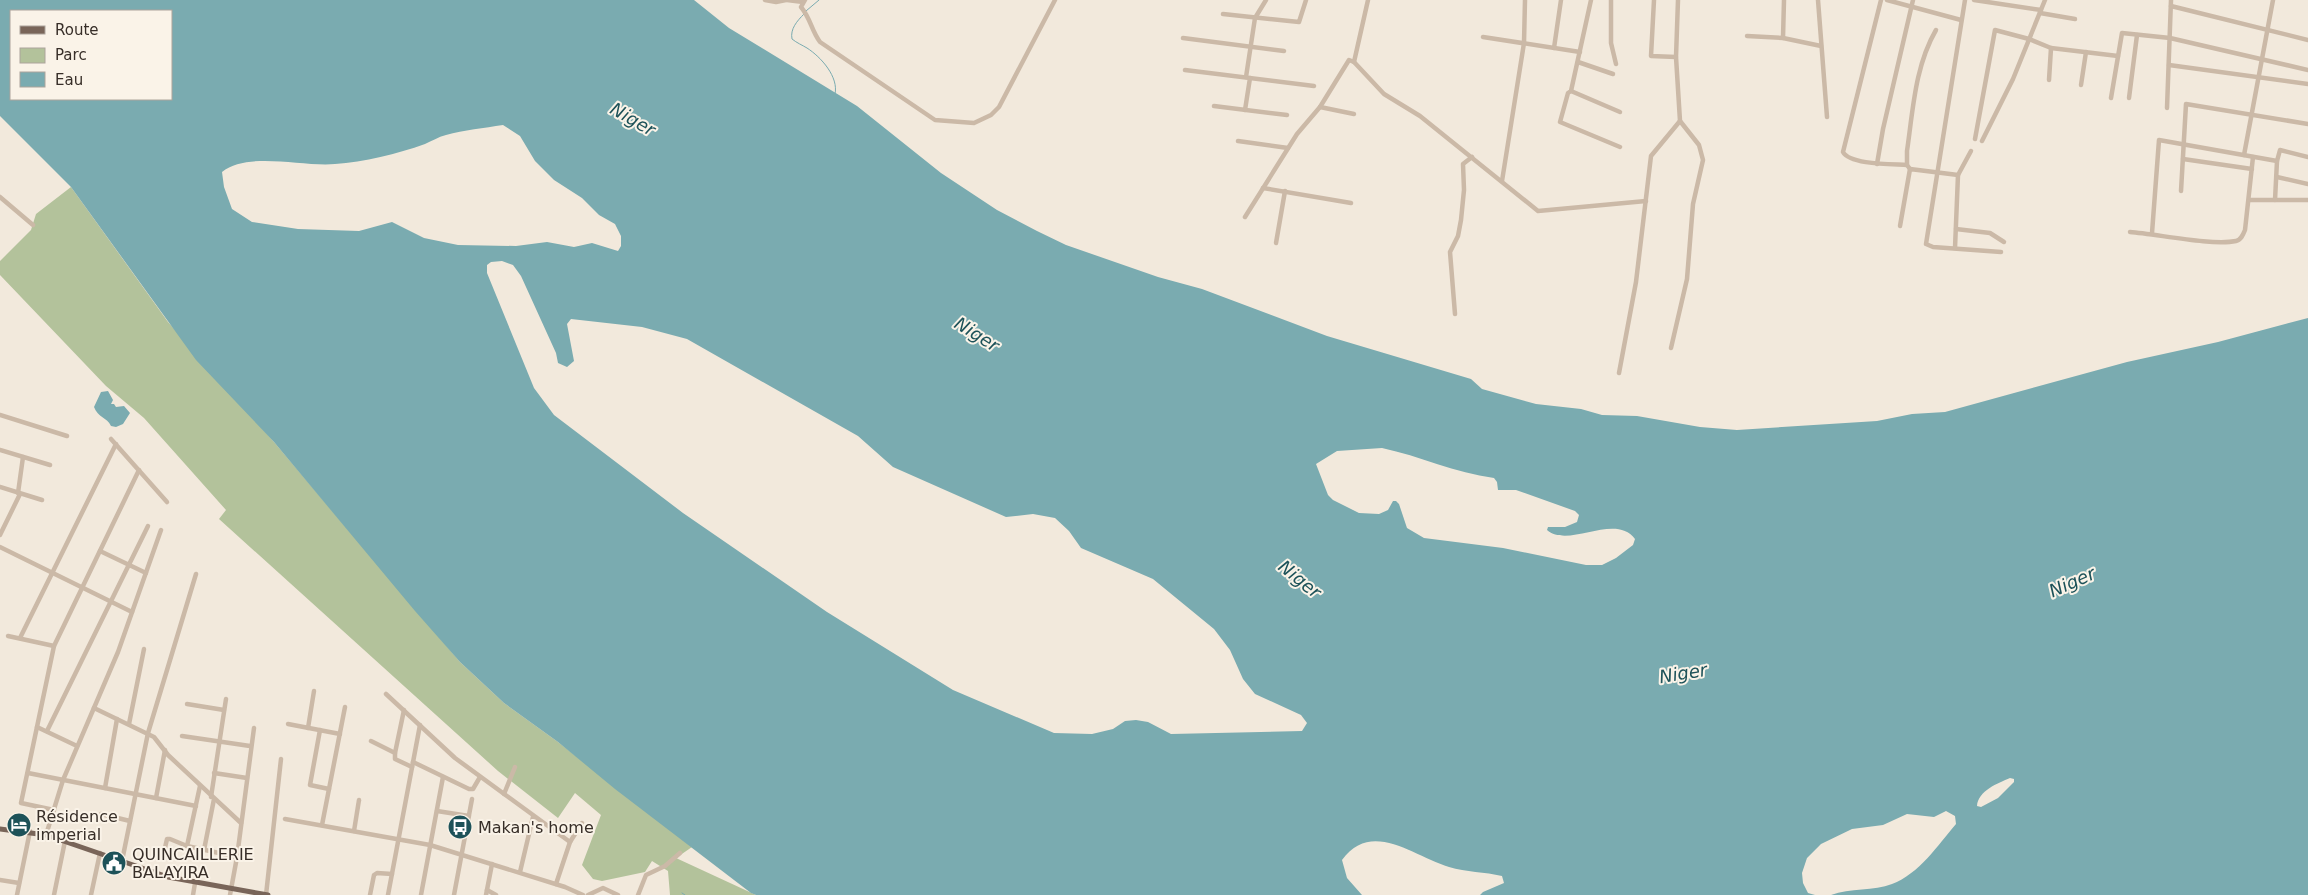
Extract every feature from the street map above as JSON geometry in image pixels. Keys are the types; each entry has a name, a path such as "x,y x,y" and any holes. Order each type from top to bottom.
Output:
{"main road":[{"path":"0,829 46,835 168,878 230,892 267,895"}],"street":[{"path":"765,0 781,2 787,0 804,1 801,7 806,12 820,42 935,120 974,122 991,115 999,107 1055,0"},
{"path":"1245,110 1254,18 1266,0"},
{"path":"1223,14 1299,22 1306,0"},
{"path":"1354,62 1368,0"},
{"path":"1502,181 1524,43 1525,0"},
{"path":"1554,48 1560,0"},
{"path":"1591,0 1571,91 1568,93 1560,122 1620,147"},
{"path":"1612,0 1611,43 1616,64"},
{"path":"1654,0 1652,56 1676,57"},
{"path":"1671,348 1688,279 1693,204 1703,160 1699,145 1680,121 1676,57 1678,0"},
{"path":"1783,38 1784,0"},
{"path":"1818,0 1827,116"},
{"path":"1881,0 1843,152 1846,156 1877,164 1958,175"},
{"path":"1887,0 1961,20"},
{"path":"1877,164 1883,128 1913,0"},
{"path":"1965,0 1926,244 1933,247 2000,252"},
{"path":"1974,0 2075,19"},
{"path":"1982,141 2013,79 2045,0"},
{"path":"2167,108 2171,0"},
{"path":"2244,156 2273,0"},
{"path":"2171,6 2308,40"},
{"path":"1900,226 1909,167 1906,152 1920,68 1936,30"},
{"path":"1975,139 1994,30 2029,39 2051,48 2118,56"},
{"path":"2111,98 2122,33 2170,38 2308,70"},
{"path":"2129,98 2137,35"},
{"path":"1747,36 1783,38 1821,46"},
{"path":"1483,37 1580,52"},
{"path":"1183,38 1284,50"},
{"path":"2049,80 2051,48"},
{"path":"2081,85 2086,52"},
{"path":"1245,217 1297,134 1320,107 1349,60 1354,62 1384,94 1420,116 1538,211 1646,201"},
{"path":"1578,62 1613,74"},
{"path":"2169,65 2308,84"},
{"path":"1185,70 1314,86"},
{"path":"1571,91 1620,112"},
{"path":"2180,191 2186,104 2308,124"},
{"path":"1214,106 1287,115"},
{"path":"1320,107 1354,114"},
{"path":"1619,373 1636,282 1651,156 1680,121"},
{"path":"2152,233 2159,140 2277,161"},
{"path":"1238,142 1288,148"},
{"path":"2275,200 2277,161 2280,150 2308,157"},
{"path":"1955,248 1958,175 1971,151"},
{"path":"1455,314 1450,252 1458,236 1461,220 1464,164 1472,157"},
{"path":"2130,232 2152,233 2208,241 2236,242 2240,240 2245,230 2250,200 2253,157"},
{"path":"2183,159 2252,169"},
{"path":"2277,177 2308,184"},
{"path":"1263,188 1352,203"},
{"path":"1276,243 1285,191"},
{"path":"0,197 32,225"},
{"path":"2250,200 2308,200"},
{"path":"1956,229 1990,233 2004,242"},
{"path":"0,414 67,436"},
{"path":"111,439 167,502"},
{"path":"20,638 116,444"},
{"path":"0,450 50,465"},
{"path":"0,535 19,493 23,457"},
{"path":"54,810 21,803 54,646 139,470"},
{"path":"0,487 42,500"},
{"path":"47,732 148,526"},
{"path":"46,835 62,780 118,652 161,530"},
{"path":"0,547 132,612"},
{"path":"100,550 146,573"},
{"path":"122,861 148,733 196,574"},
{"path":"8,636 54,646"},
{"path":"129,724 144,650"},
{"path":"308,728 314,691"},
{"path":"386,694 454,758 570,842"},
{"path":"204,850 226,699"},
{"path":"188,704 224,710"},
{"path":"322,825 345,707"},
{"path":"94,708 154,737 164,750 212,798 241,823"},
{"path":"404,710 395,759 413,764 473,789 480,777"},
{"path":"105,788 117,719"},
{"path":"288,724 340,734"},
{"path":"388,895 420,725"},
{"path":"38,727 77,746"},
{"path":"230,892 237,857 250,746 254,728"},
{"path":"320,730 310,785 329,789"},
{"path":"182,736 250,746"},
{"path":"371,741 395,753"},
{"path":"156,798 164,750"},
{"path":"267,895 281,759"},
{"path":"504,794 515,767"},
{"path":"28,773 196,806"},
{"path":"214,773 247,778"},
{"path":"420,895 443,777"},
{"path":"187,846 200,786"},
{"path":"454,895 472,799"},
{"path":"354,831 359,800"},
{"path":"437,810 469,816"},
{"path":"101,814 130,821"},
{"path":"520,872 533,817"},
{"path":"285,819 430,845 520,872 583,895"},
{"path":"556,884 570,842 582,823"},
{"path":"17,895 30,832"},
{"path":"164,852 167,839 175,840 187,846 237,857"},
{"path":"54,895 65,842"},
{"path":"91,895 100,853"},
{"path":"638,895 646,875 665,866 680,853"},
{"path":"492,864 486,893 496,895"},
{"path":"370,895 374,875 377,873 392,874"},
{"path":"0,880 19,883"},
{"path":"193,895 195,883"},
{"path":"588,895 603,888 618,895"}],"green space":[{"path":"71,187 168,322 274,442 460,662 504,703 558,742 692,847 676,858 756,895 670,895 668,871 652,861 645,872 602,881 593,879 582,865 601,815 575,793 558,818 498,771 219,519 226,510 144,418 106,386 0,275 0,261 31,230 36,214"}],"water":[{"name":"Niger","path":"0,0 694,0 729,28 857,106 941,173 997,210 1066,245 1158,277 1202,289 1327,336 1471,379 1482,389 1536,404 1581,409 1602,415 1637,416 1700,427 1737,430 1877,421 1912,414 1945,412 2127,362 2218,342 2308,318 2308,895 1831,895 1885,886 1911,873 1927,858 1956,824 1955,816 1946,811 1934,817 1907,814 1883,825 1852,829 1821,844 1807,858 1802,873 1803,883 1808,893 1815,895 1480,895 1504,883 1502,876 1449,867 1394,844 1366,842 1354,848 1342,860 1347,878 1362,895 756,895 615,789 558,742 504,703 460,662 274,442 196,360 71,187 0,116","holes":["503,125 520,136 535,161 554,180 582,198 599,215 615,224 621,236 621,246 618,251 592,243 574,247 547,242 516,246 458,245 424,238 392,222 359,231 298,229 252,222 232,209 224,187 222,172 246,162 276,161 335,164 357,161 403,151 446,135","502,261 513,265 521,276 556,353 558,363 567,367 574,361 567,324 571,319 642,327 687,339 858,436 893,467 1006,517 1033,514 1055,518 1069,531 1081,548 1153,579 1214,629 1230,650 1243,679 1255,694 1301,715 1307,723 1302,731 1171,734 1148,722 1136,720 1125,721 1113,729 1092,734 1054,733 953,690 827,612 683,513 554,415 534,388 487,273 487,265 491,262","1382,448 1465,472 1494,478 1497,482 1498,490 1516,490 1575,511 1579,515 1577,522 1565,527 1548,527 1547,530 1556,535 1567,536 1604,529 1616,529 1626,532 1635,539 1633,545 1616,558 1602,565 1586,565 1503,548 1424,538 1407,528 1399,504 1396,501 1393,501 1388,510 1379,514 1359,513 1333,500 1328,495 1316,464 1337,451","2010,778 2014,779 2014,782 1998,798 1981,807 1977,806 1981,796 1989,788"]},
{"path":"108,391 113,400 111,404 114,404 116,407 124,406 130,413 123,424 116,427 111,426 94,407 101,392"}],"waterway":[{"path":"806,11 819,0"},
{"path":"804,14 793,29 792,39 812,52 828,68 836,88 835,94"}],"place":[{"name":"Résidence imperial","path":"19,825"},
{"name":"Makan's home","path":"460,827"},
{"name":"QUINCAILLERIE BALAYIRA","path":"114,863"}]}
